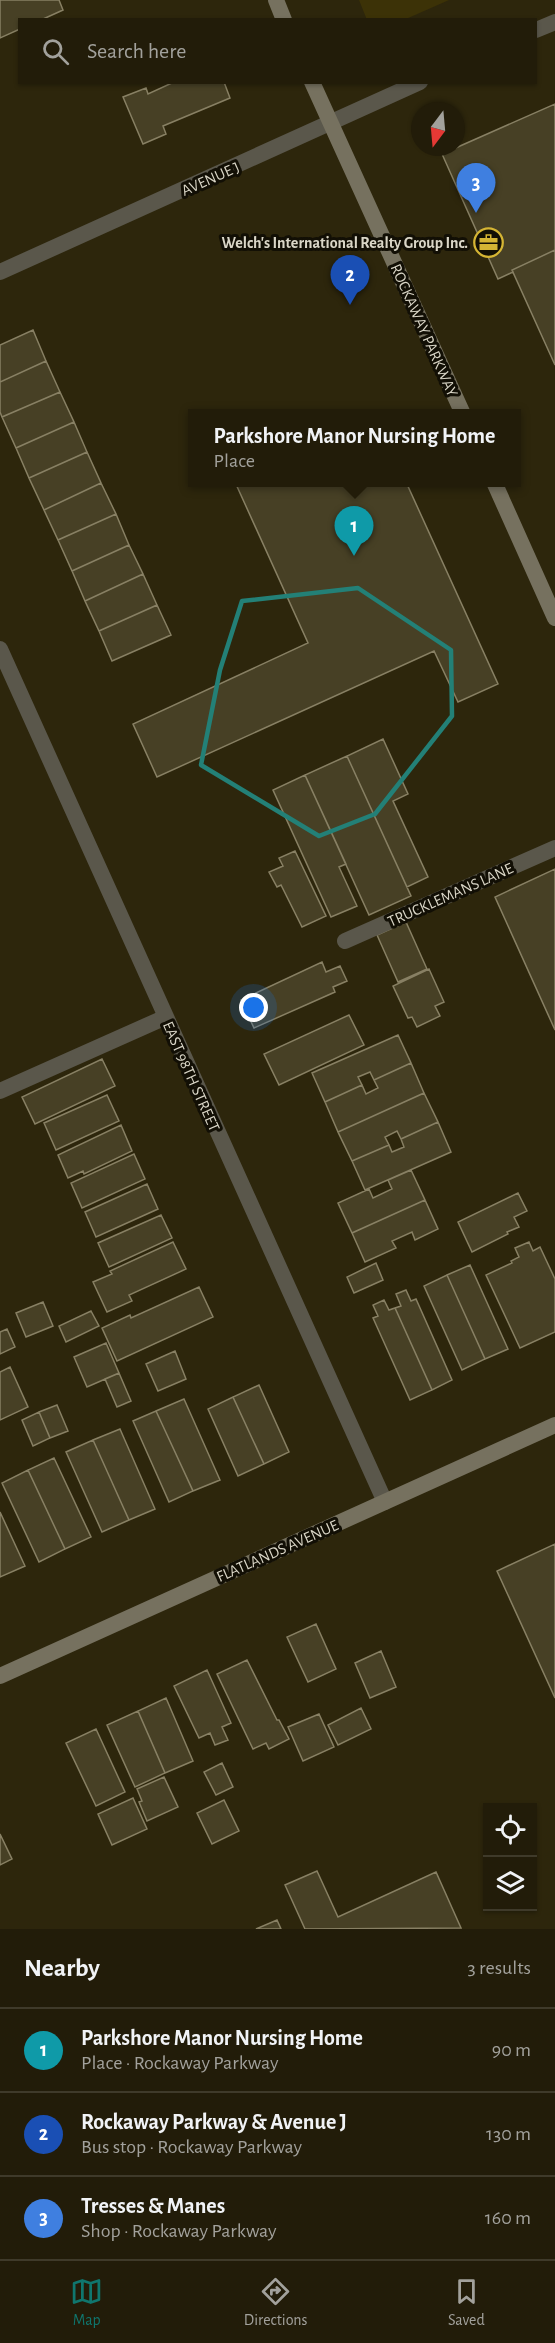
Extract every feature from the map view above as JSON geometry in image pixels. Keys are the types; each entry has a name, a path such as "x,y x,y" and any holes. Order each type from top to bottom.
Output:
{"main road":[{"path":"276,0 283,18"},
{"name":"ROCKAWAY PARKWAY","path":"313,84 460,409"},
{"path":"496,487 555,618"},
{"name":"FLATLANDS AVENUE","path":"0,1676 555,1425"}],"street":[{"path":"537,30 555,22"},
{"name":"AVENUE J","path":"0,272 416,84"},
{"name":"EAST 98TH STREET","path":"0,649 385,1502"},
{"name":"TRUCKLEMANS LANE","path":"345,941 555,848"},
{"path":"0,1091 166,1017"}],"highlighted area":[{"path":"358,588 451,650 452,716 375,814 319,836 201,765 220,670 242,601"}],"shaded area":[{"path":"359,0 449,0 408,18 366,18"}],"building":[{"path":"0,0 59,0 63,10 45,18 18,18 18,30 0,38"},
{"path":"170,84 225,84 230,98 163,126 166,134 143,144 123,97 146,88 148,94"},
{"path":"555,104 555,250 498,279 443,156 465,156 465,144"},
{"path":"555,250 555,365 512,270"},
{"path":"33,330 46,361 0,382 0,345"},
{"path":"46,361 60,392 2,417 0,382"},
{"path":"60,392 74,422 16,448 2,417"},
{"path":"74,422 87,452 29,478 16,448"},
{"path":"87,452 101,483 44,510 29,478"},
{"path":"101,483 116,514 58,540 44,510"},
{"path":"237,487 408,487 498,684 458,702 434,651 157,777 133,724 308,643"},
{"path":"116,514 129,545 72,571 58,540"},
{"path":"129,545 143,574 85,601 72,571"},
{"path":"143,574 157,605 99,631 85,601"},
{"path":"157,605 171,635 112,661 99,631"},
{"path":"383,739 408,794 393,801 428,877 407,887 347,756"},
{"path":"347,756 411,896 369,915 305,775"},
{"path":"305,775 346,864 339,867 357,906 331,917 273,790"},
{"path":"295,851 326,916 302,927 281,885 277,887 269,872 283,866 279,858"},
{"path":"555,869 555,1030 495,897"},
{"path":"406,922 427,969 398,982 377,935"},
{"path":"322,962 326,972 340,966 347,981 333,987 335,992 254,1028 241,1000"},
{"path":"429,969 444,1002 435,1006 440,1016 417,1027 412,1017 408,1018 393,986"},
{"path":"349,1015 364,1045 279,1085 264,1054"},
{"path":"398,1035 411,1063 374,1080 370,1072 358,1077 362,1085 325,1102 312,1073"},
{"path":"102,1059 115,1086 35,1124 22,1097"},
{"path":"411,1063 424,1093 338,1132 325,1102 362,1085 366,1094 378,1088 374,1080"},
{"path":"424,1093 438,1122 401,1139 397,1131 385,1137 389,1145 352,1161 338,1132"},
{"path":"107,1095 119,1121 56,1150 44,1123"},
{"path":"438,1122 451,1152 365,1190 352,1161 389,1145 392,1152 404,1147 401,1139"},
{"path":"121,1125 132,1151 84,1174 83,1171 68,1178 58,1155"},
{"path":"134,1154 145,1179 82,1208 71,1183"},
{"path":"411,1170 425,1200 352,1233 338,1203 369,1189 373,1198 392,1189 388,1180"},
{"path":"147,1184 158,1209 96,1237 85,1212"},
{"path":"518,1193 527,1211 514,1217 519,1227 472,1252 458,1222"},
{"path":"425,1200 438,1229 415,1240 412,1232 392,1241 396,1248 365,1262 352,1233"},
{"path":"161,1215 172,1238 109,1267 98,1243"},
{"path":"173,1242 186,1269 129,1295 132,1301 107,1312 93,1282 112,1274 110,1271"},
{"path":"529,1242 533,1251 540,1247 555,1279 555,1332 520,1348 486,1275 512,1263 511,1261 519,1257 515,1248"},
{"path":"376,1263 383,1280 354,1293 347,1277"},
{"path":"470,1265 508,1349 485,1359 447,1275"},
{"path":"447,1275 485,1359 462,1370 424,1286"},
{"path":"199,1287 213,1317 117,1361 102,1328 130,1315 131,1318"},
{"path":"406,1290 411,1301 416,1299 452,1380 432,1390 395,1308 401,1306 396,1294"},
{"path":"384,1300 389,1310 395,1308 432,1390 410,1400 373,1318 378,1316 373,1305"},
{"path":"43,1302 53,1326 26,1337 16,1313"},
{"path":"91,1311 99,1326 66,1342 59,1326"},
{"path":"7,1329 15,1347 0,1354 0,1332"},
{"path":"106,1343 119,1373 87,1387 74,1357"},
{"path":"175,1351 186,1379 158,1391 146,1364"},
{"path":"10,1367 28,1407 0,1420 0,1372"},
{"path":"119,1373 131,1401 117,1407 105,1379"},
{"path":"259,1385 289,1452 264,1464 233,1397"},
{"path":"233,1397 264,1464 238,1476 208,1409"},
{"path":"184,1399 220,1480 193,1491 156,1411"},
{"path":"57,1405 68,1431 50,1438 39,1412"},
{"path":"156,1411 193,1491 169,1502 133,1421"},
{"path":"39,1412 50,1438 33,1446 22,1420"},
{"path":"120,1429 155,1509 129,1520 93,1440"},
{"path":"93,1440 129,1520 102,1532 66,1452"},
{"path":"54,1458 91,1537 65,1549 28,1470"},
{"path":"28,1470 65,1549 39,1562 2,1483"},
{"path":"0,1512 25,1566 0,1577"},
{"path":"555,1544 555,1698 497,1571"},
{"path":"316,1624 336,1669 308,1682 287,1637"},
{"path":"381,1651 396,1687 370,1698 355,1663"},
{"path":"247,1660 289,1739 269,1749 266,1743 253,1749 217,1674"},
{"path":"207,1670 231,1723 222,1727 228,1740 215,1745 210,1733 199,1738 174,1686"},
{"path":"166,1698 193,1761 165,1773 138,1711"},
{"path":"361,1708 371,1729 338,1745 328,1725"},
{"path":"138,1711 165,1773 135,1787 107,1725"},
{"path":"319,1714 334,1747 303,1761 288,1727"},
{"path":"96,1729 125,1792 96,1806 66,1743"},
{"path":"222,1763 233,1787 216,1795 204,1772"},
{"path":"164,1777 178,1807 147,1821 139,1802 142,1801 137,1789"},
{"path":"133,1798 147,1829 112,1845 98,1814"},
{"path":"224,1800 239,1831 212,1844 197,1813"},
{"path":"0,1834 12,1859 0,1865"},
{"path":"317,1871 338,1917 436,1872 461,1928 305,1929 285,1885"},
{"path":"277,1920 281,1929 256,1929"}],"place":[{"name":"Tresses & Manes","path":"476,213"},
{"name":"Welch's International Realty Group Inc.","path":"489,242"},
{"name":"Rockaway Parkway & Avenue J","path":"350,305"},
{"name":"Parkshore Manor Nursing Home","path":"354,556"}]}
